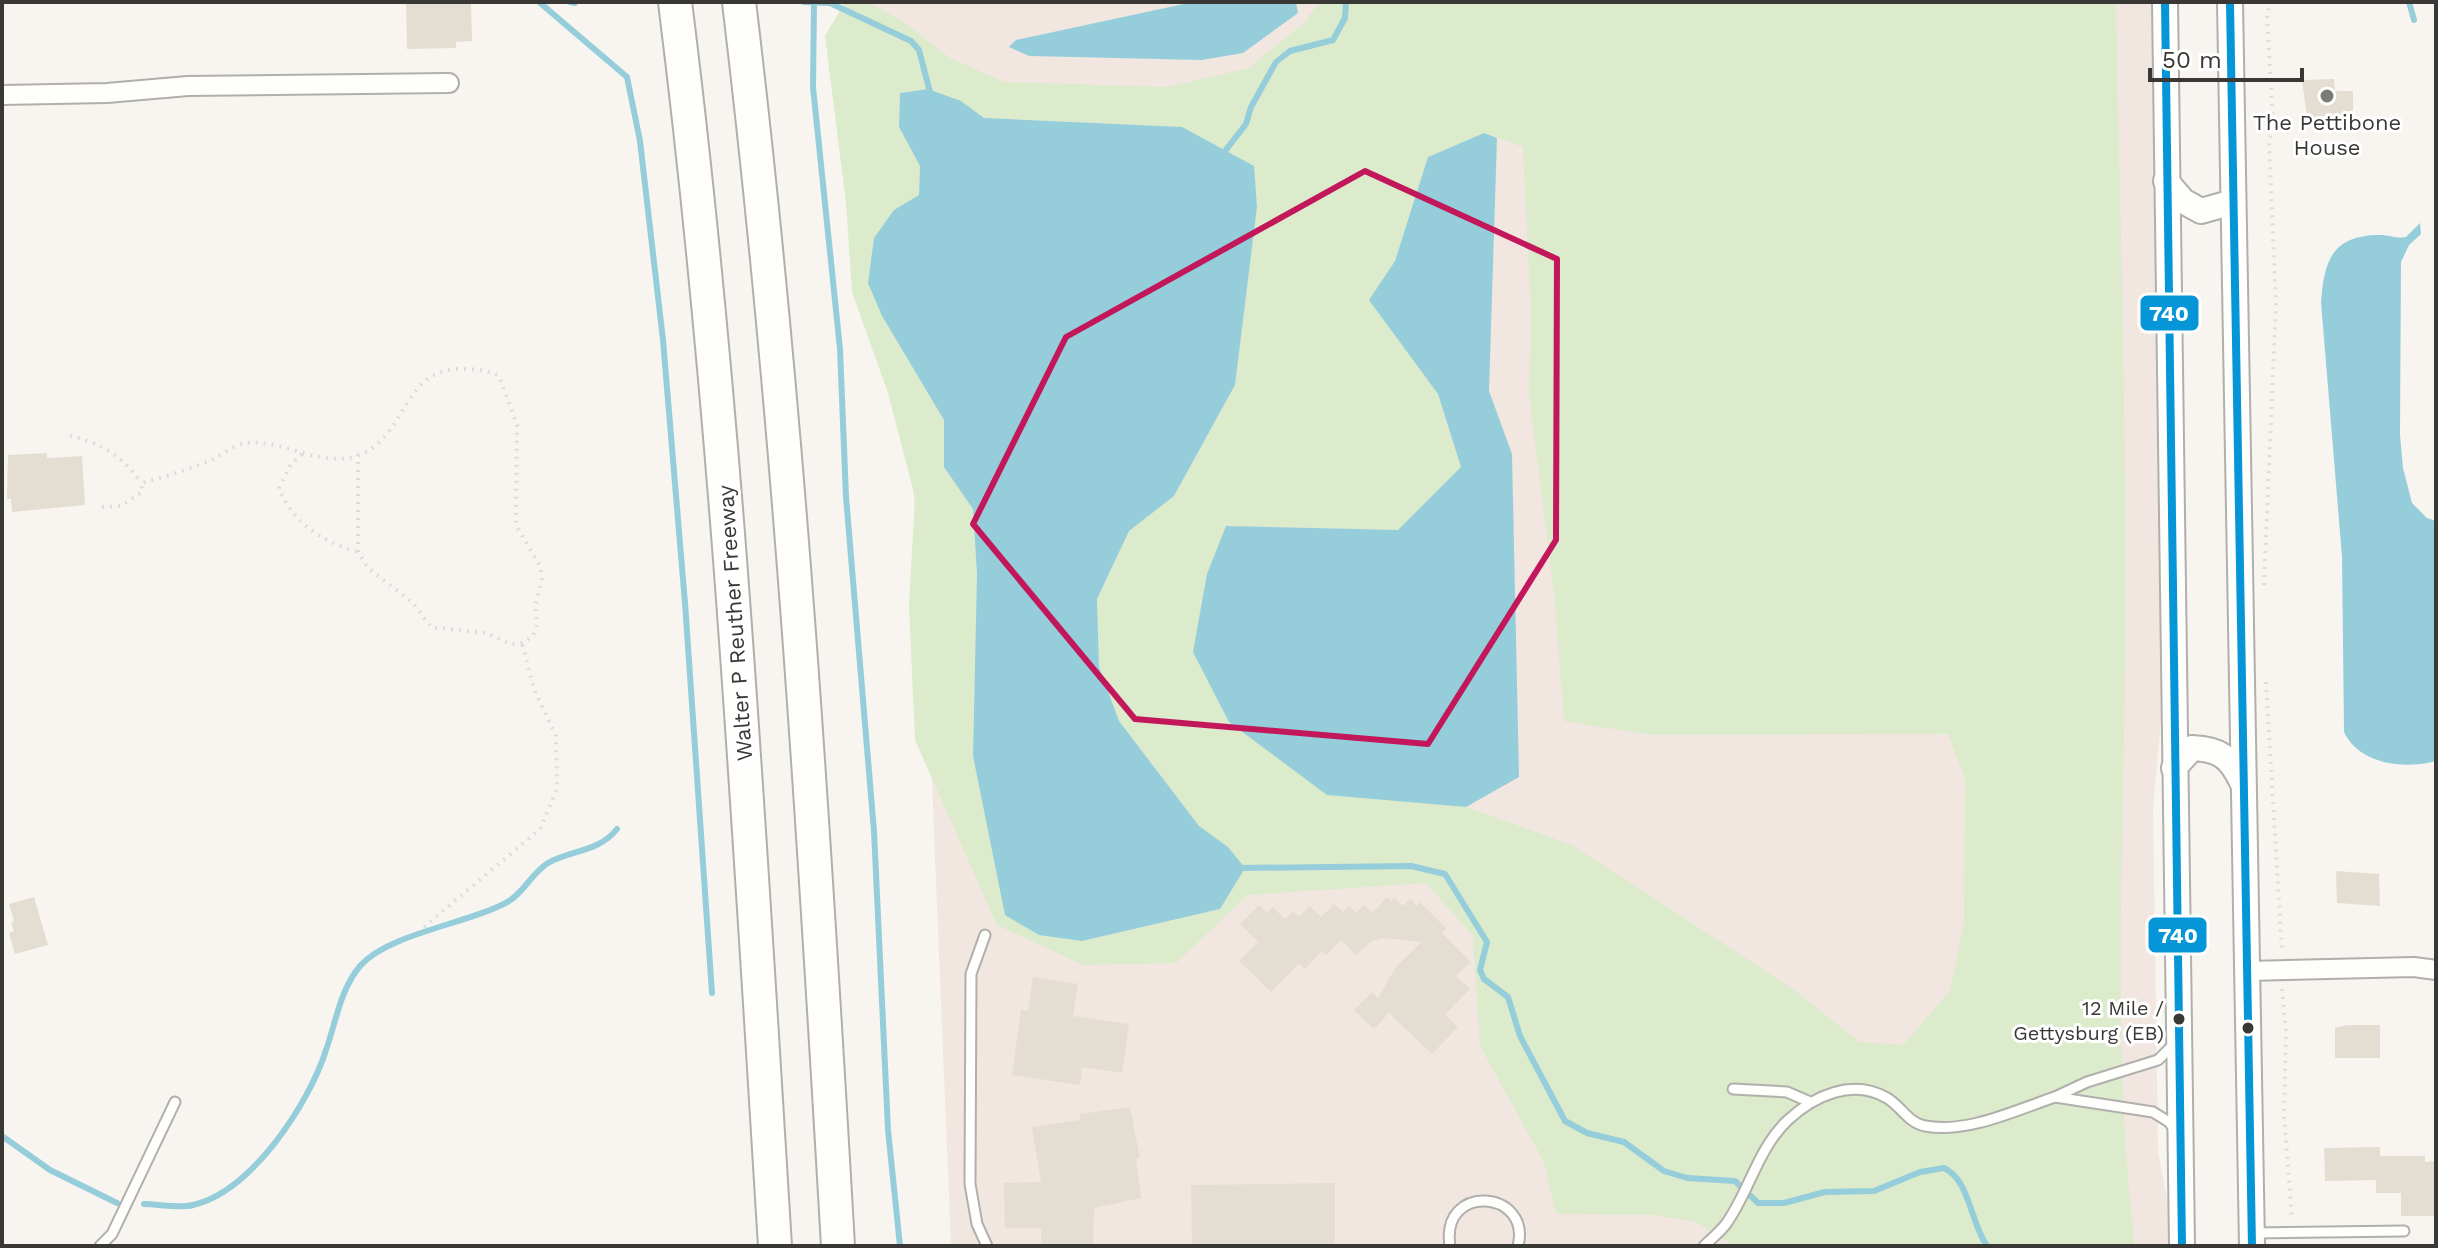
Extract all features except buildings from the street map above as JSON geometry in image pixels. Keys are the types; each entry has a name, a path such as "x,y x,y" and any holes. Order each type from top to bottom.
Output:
{"highway":[{"name":"Walter P Reuther Freeway","path":"675,2 719,399 775,1246"},
{"path":"739,2 761,184 793,525 838,1246"}],"main road":[{"path":"2165,2 2182,1246"},
{"path":"2230,2 2252,1240"},
{"path":"2166,181 2183,201 2201,211 2233,202"},
{"path":"2174,768 2192,748 2222,752 2232,761 2243,784"}],"street":[{"path":"2,95 107,93 188,86 449,83"},
{"path":"2248,971 2414,967 2436,970"}],"lane":[{"path":"985,935 971,974 970,1184 977,1224 987,1246"},
{"path":"1704,1246 1726,1224 1767,1147 1786,1122 1810,1102 1834,1091 1859,1089 1887,1098 1922,1126 1939,1127 1989,1119 2055,1097 2087,1082 2158,1060 2178,1040"},
{"path":"1733,1089 1787,1092 1810,1102"},
{"path":"2055,1097 2153,1112 2169,1122 2180,1139"},
{"path":"100,1246 112,1234 175,1102"},
{"path":"1450,1246 1449,1233 1457,1212 1476,1201 1487,1200 1508,1208 1515,1217 1521,1246"},
{"path":"2252,1240 2291,1232 2404,1231"}],"path":[{"path":"2264,596 2276,304 2269,143 2273,123 2267,14 2271,2"},
{"path":"141,483 214,459 243,443 266,444 323,458 358,455 377,445 390,431 422,381 443,370 487,370 499,376 517,425 516,525 540,566 542,578 535,606 537,624 533,636 522,643 511,644 460,628 431,627 413,603 368,568 358,552 358,455"},
{"path":"70,436 87,439 114,453 141,483 142,492 136,499 121,506 102,507"},
{"path":"302,454 291,464 279,488 288,511 333,545 358,552"},
{"path":"424,927 540,829 557,789 556,736 534,689 522,643"},
{"path":"2265,669 2286,1032 2284,1115 2291,1232"}],"highlighted area":[{"path":"1365,171 1557,259 1556,540 1428,744 1135,719 973,524 1066,337"}],"shaded area":[{"path":"859,2 2152,2 2163,698 2153,809 2158,1151 2170,1214 2170,1246 951,1246 924,589"}],"green space":[{"path":"845,2 869,2 907,24 950,58 1004,82 1167,87 1249,68 1305,22 1319,2 2116,2 2125,490 2121,1024 2123,1098 2135,1246 1735,1246 1696,1222 1654,1215 1556,1214 1544,1162 1480,1046 1473,936 1426,883 1248,895 1176,963 1083,965 997,925 915,740 909,605 915,497 888,393 852,292 846,203 825,36","holes":["927,89 961,101 984,118 1182,127 1257,207 1235,385 1174,496 1129,531 1097,599 1099,667 1119,721 1199,826 1228,847 1220,909 1082,941 1005,915 973,756 977,574 973,508 944,467 944,420 882,316 894,210 919,195 920,166 899,127 900,93","1484,133 1523,147 1531,313 1529,394 1554,592 1564,721 1652,735 1948,734 1965,779 1964,922 1950,991 1903,1045 1859,1042 1796,991 1572,845 1466,807 1327,795 1226,526 1398,530 1461,467 1438,394 1370,300 1395,261 1428,157"]}],"water":[{"path":"1193,2 1296,2 1298,13 1243,53 1202,60 1029,56 1009,47 1016,40"},
{"path":"928,89 961,101 984,118 1182,127 1254,166 1257,207 1235,385 1174,496 1129,531 1097,599 1099,667 1119,721 1199,826 1228,847 1245,868 1220,909 1082,941 1039,935 1005,915 973,756 977,574 973,509 944,467 944,420 882,316 868,283 874,238 894,210 919,195 920,166 899,127 900,93"},
{"path":"1484,133 1497,138 1489,391 1512,454 1519,777 1466,807 1327,795 1229,722 1193,652 1207,574 1226,526 1398,530 1461,467 1438,394 1369,300 1395,261 1428,157"},
{"path":"2420,223 2421,234 2409,245 2401,262 2400,435 2403,468 2412,503 2427,518 2436,521 2436,761 2410,765 2371,758 2351,743 2344,732 2342,557 2321,302 2328,263 2341,245 2364,236 2406,237"}],"waterway":[{"path":"539,2 627,77 640,141 663,340 712,993"},
{"path":"570,2 575,3"},
{"path":"804,2 830,3 911,41 919,50 931,96"},
{"path":"1222,155 1246,124 1251,107 1276,62 1290,51 1333,40 1345,18 1346,2"},
{"path":"2409,2 2414,20"},
{"path":"814,3 813,87 840,349 846,497 874,831 888,1130 900,1246"},
{"path":"144,1204 193,1205 215,1197 256,1164 275,1143 306,1095 318,1072 348,985 360,966 373,955 409,937 509,901 548,863 602,842 617,829"},
{"path":"1239,868 1411,866 1445,874 1487,942 1480,970 1484,979 1508,997 1520,1036 1565,1121 1587,1133 1624,1142 1664,1171 1687,1178 1735,1181 1758,1203 1784,1203 1825,1192 1874,1191 1920,1172 1944,1168 1953,1174 1965,1192 1987,1246"},
{"path":"2,1136 50,1170 117,1203"}],"transit line":[{"name":"740","path":"2165,2 2182,1246"},
{"name":"740","path":"2230,2 2252,1246"}],"place":[{"name":"The Pettibone House","path":"2327,96"},
{"name":"12 Mile / Gettysburg (EB)","path":"2179,1019"}]}
